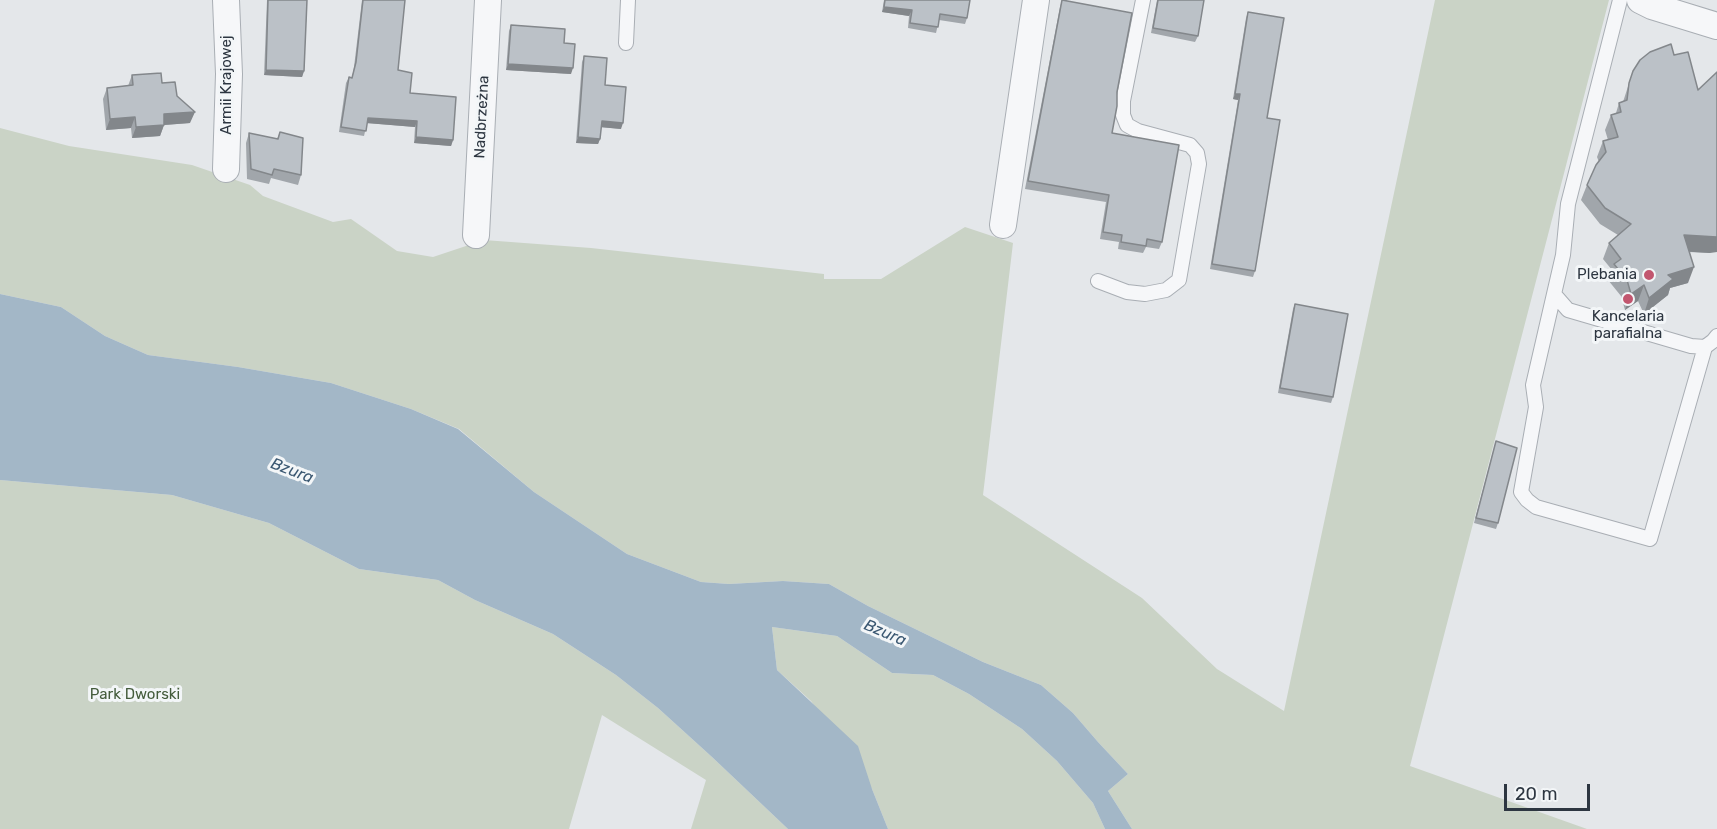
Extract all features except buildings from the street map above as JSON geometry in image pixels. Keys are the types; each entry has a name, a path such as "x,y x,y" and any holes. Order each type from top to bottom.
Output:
{"street":[{"name":"Armii Krajowej","path":"226,0 229,74 226,169"},
{"name":"Nadbrzeżna","path":"476,235 488,0"},
{"path":"1003,225 1036,0"},
{"path":"1640,0 1652,6 1717,26"}],"lane":[{"path":"626,43 628,0"},
{"path":"1098,281 1127,292 1145,294 1166,290 1179,280 1199,164 1197,153 1190,145 1138,131 1127,125 1123,115 1123,100 1143,0"},
{"path":"1620,0 1569,204 1563,255 1533,385 1536,407 1521,492 1527,500 1536,507 1650,538 1705,347 1717,336"},
{"path":"1554,294 1568,310 1692,346 1705,347"}],"green space":[{"path":"1435,0 1609,0 1410,766 1587,829 1132,829 1108,791 1128,774 1073,713 1041,685 983,662 868,606 829,584 783,581 729,584 701,582 627,554 534,492 459,429 411,409 331,383 148,355 105,336 61,307 0,294 0,128 69,146 192,165 250,185 263,196 333,222 351,219 397,251 433,257 484,240 591,248 824,274 824,279 881,279 965,227 1013,243 983,495 1142,598 1217,669 1284,711"},
{"name":"Park Dworski","path":"0,480 172,495 269,523 359,569 438,580 475,600 553,634 616,675 658,708 788,829 691,829 706,780 602,715 569,829 0,829"},
{"path":"772,627 837,636 892,673 933,675 969,694 1022,729 1057,761 1093,803 1105,829 888,829 872,789 811,701 777,670"}],"water":[{"name":"Bzura","path":"0,294 61,307 105,336 148,355 331,383 411,409 458,429 534,492 627,554 701,582 729,584 783,581 829,584 868,606 983,662 1041,685 1073,713 1128,774 1108,791 1132,829 1105,829 1093,803 1057,761 1022,729 969,694 933,675 892,673 837,636 772,627 777,670 858,746 888,829 788,829 658,708 616,675 553,634 475,600 438,580 359,569 269,523 172,495 0,480"}],"place":[{"name":"Plebania","path":"1649,275"},
{"name":"Kancelaria parafialna","path":"1628,299"}]}
